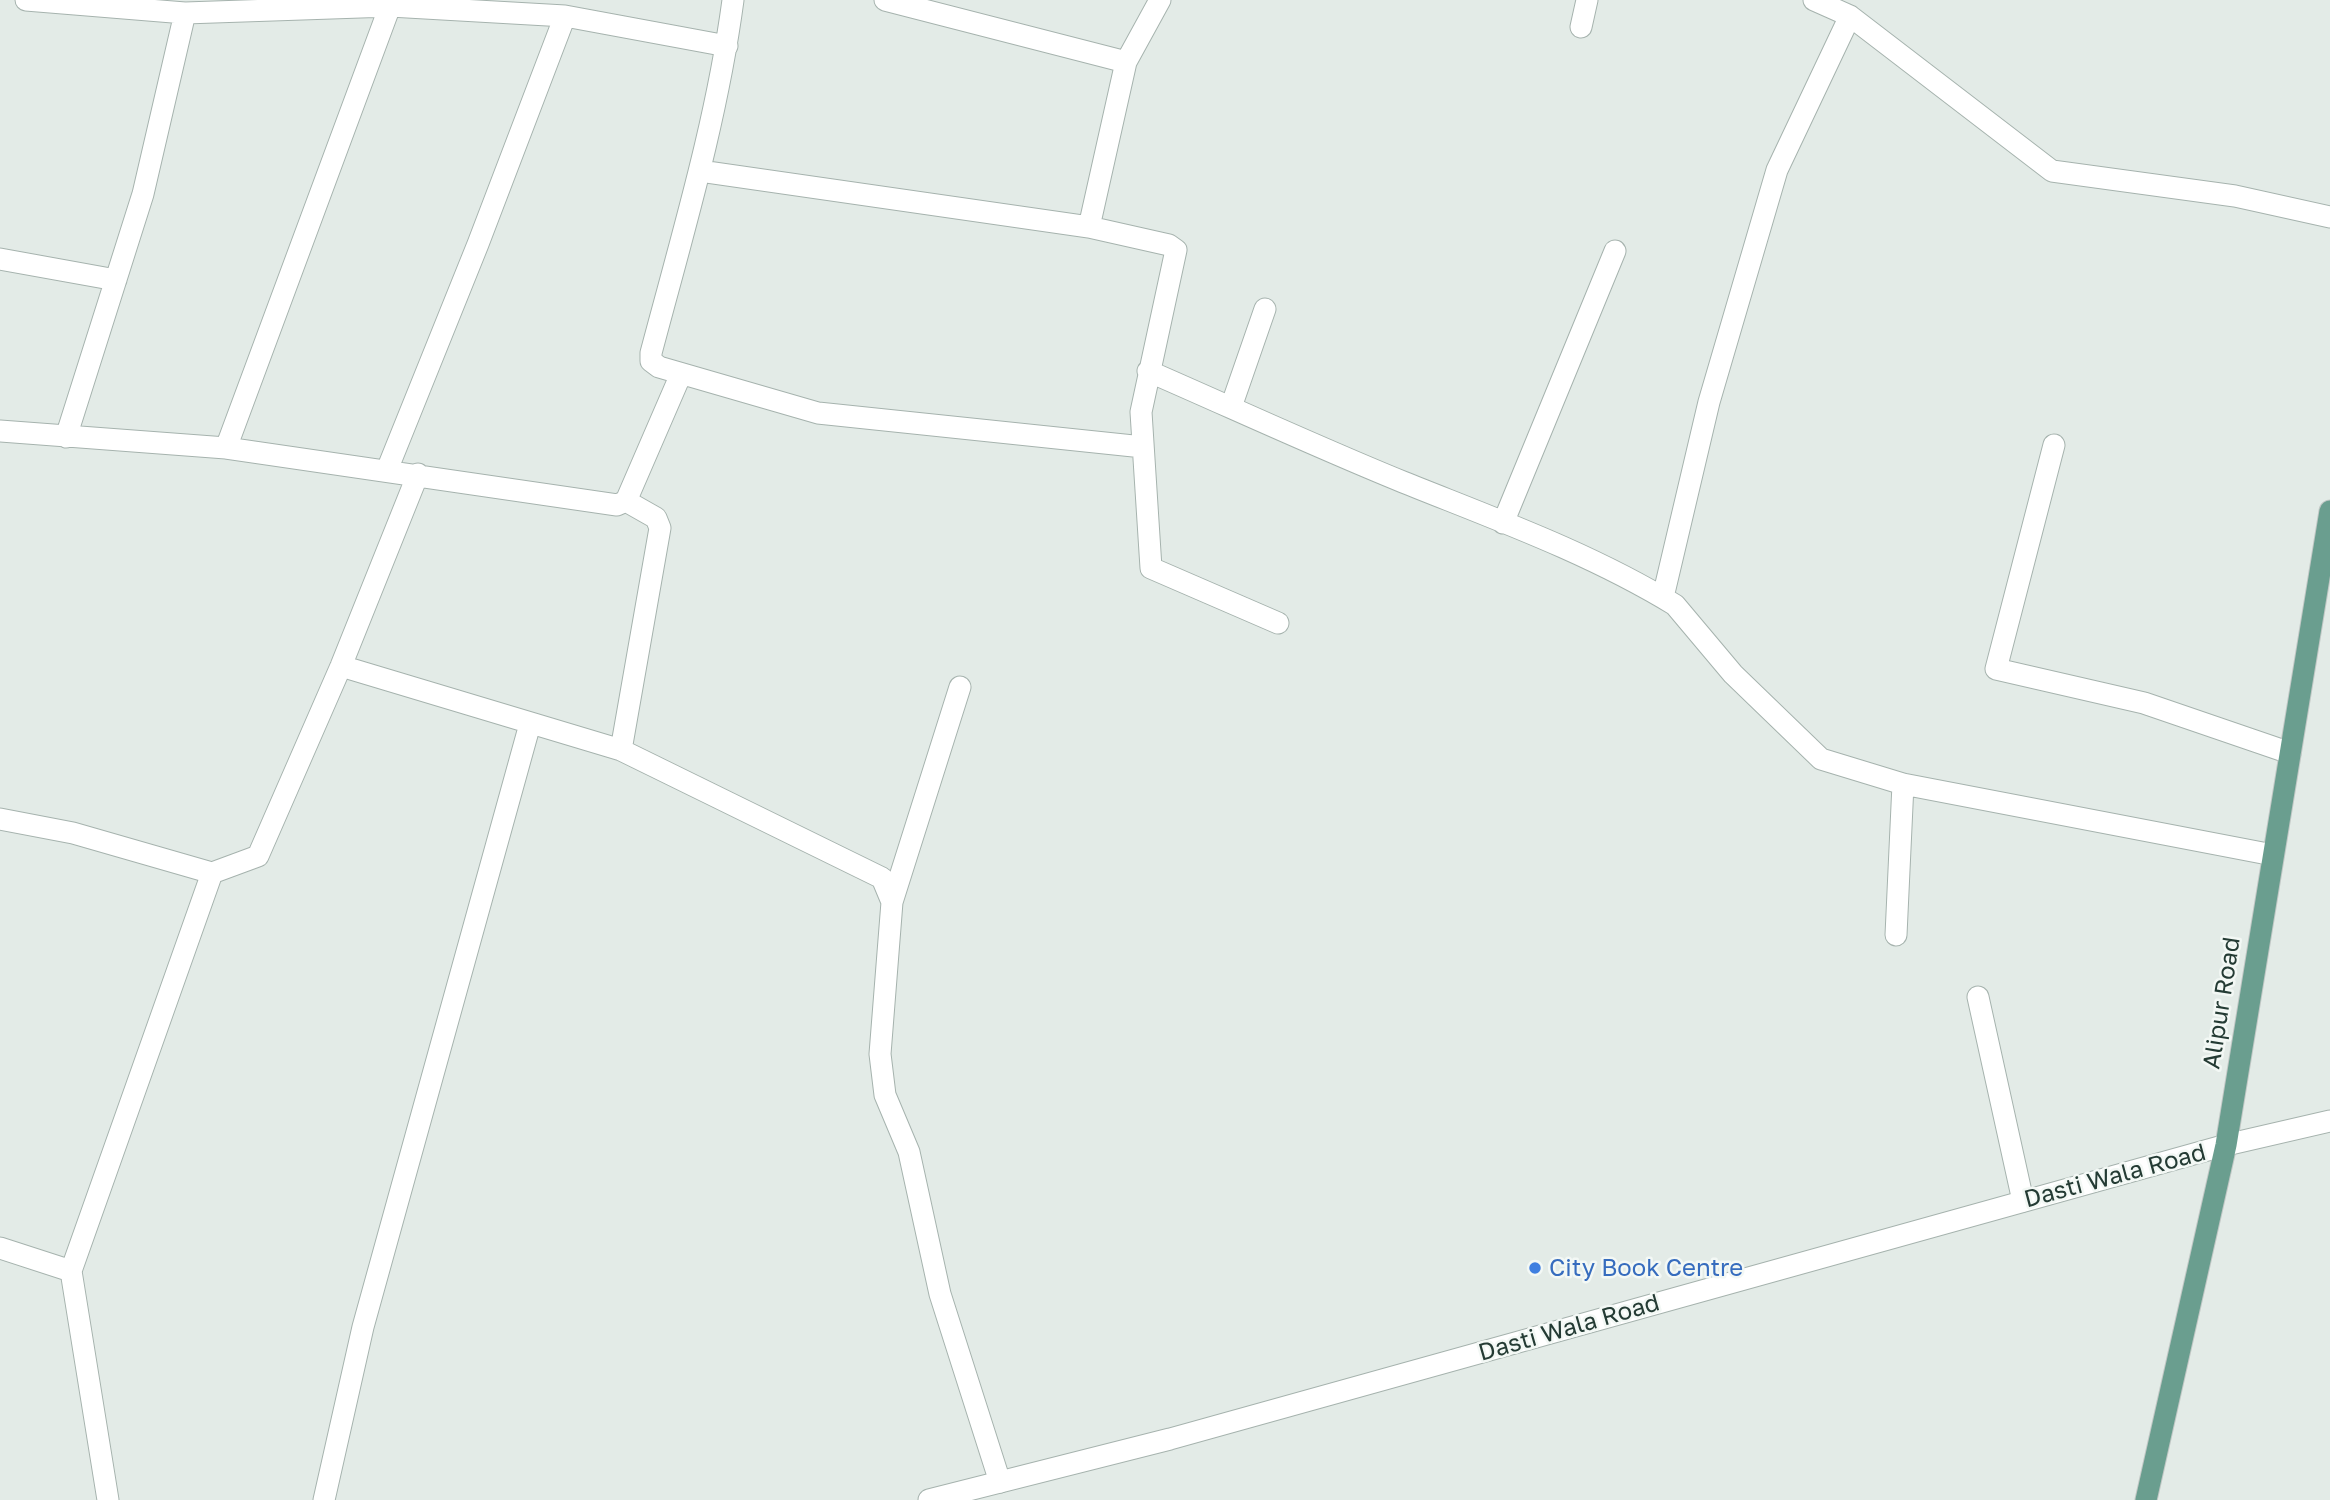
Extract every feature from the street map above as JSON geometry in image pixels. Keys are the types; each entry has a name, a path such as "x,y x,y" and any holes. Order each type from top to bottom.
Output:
{"main road":[{"name":"Alipur Road","path":"2146,1500 2226,1145 2330,512"}],"street":[{"path":"26,0 154,5 186,13 358,4 565,16 727,46"},
{"path":"733,0 727,46 700,171 651,361 659,367 681,374 818,413 1143,447"},
{"path":"885,0 1126,62"},
{"path":"1089,227 1126,62 1160,0"},
{"path":"1581,27 1587,0"},
{"path":"1814,0 1850,16 2052,171 2235,196 2330,217"},
{"path":"226,448 390,6"},
{"path":"66,437 156,142 186,13"},
{"path":"387,470 565,16"},
{"path":"1663,597 1709,402 1777,170 1850,16"},
{"path":"700,171 1089,227 1169,245 1176,250 1141,412 1150,568 1279,623"},
{"path":"1503,523 1615,251"},
{"path":"0,259 116,280"},
{"path":"1231,407 1265,309"},
{"path":"1148,370 1606,565 1663,597 1675,605 1733,674 1821,759 1903,783 2273,855"},
{"path":"0,431 226,448 617,505 626,501 681,374"},
{"path":"2054,445 1996,669 2144,703 2290,754"},
{"path":"0,819 73,833 212,873 258,856 341,666 418,474"},
{"path":"621,750 660,527 656,518 626,501"},
{"path":"341,666 621,750 882,878 892,902"},
{"path":"960,687 892,902 880,1054 885,1095 909,1153 940,1294 1000,1482"},
{"path":"324,1500 363,1327 530,724"},
{"path":"1896,935 1903,783"},
{"path":"108,1500 71,1271 212,873"},
{"path":"1978,997 2023,1201"},
{"name":"Dasti Wala Road","path":"929,1500 1170,1439 2226,1145 2330,1121"},
{"path":"0,1248 71,1271"}],"place":[{"name":"City Book Centre","path":"1535,1268"}]}
